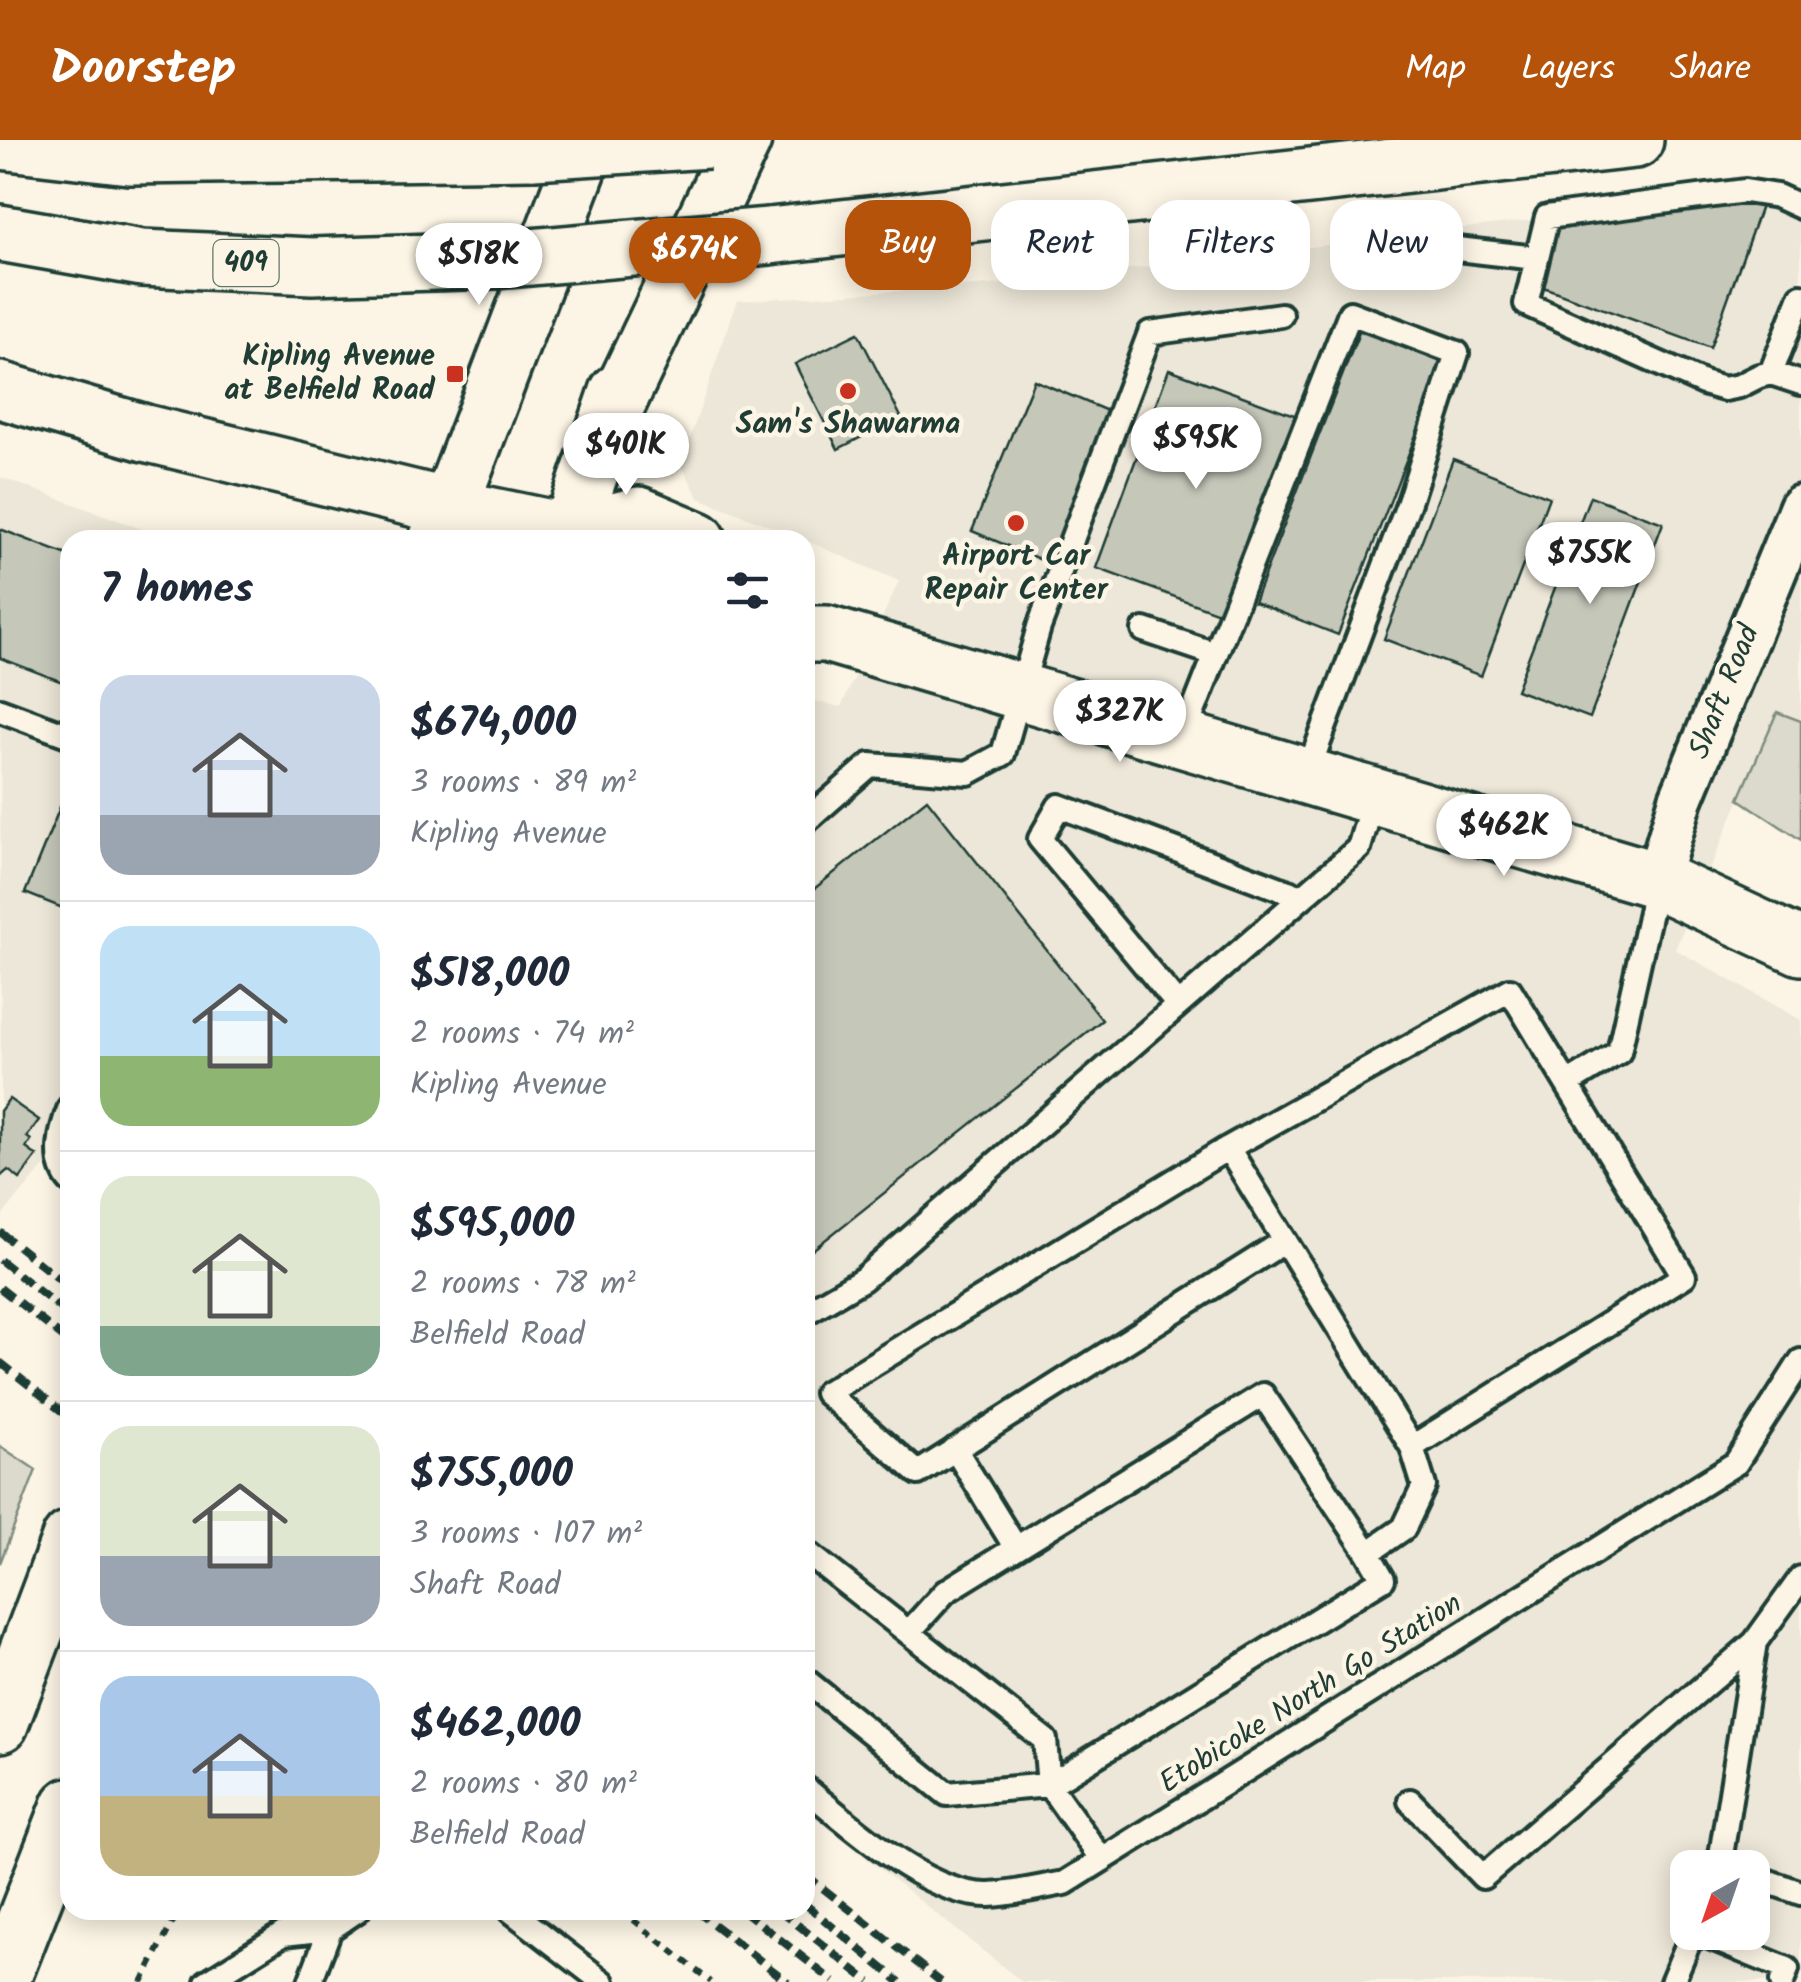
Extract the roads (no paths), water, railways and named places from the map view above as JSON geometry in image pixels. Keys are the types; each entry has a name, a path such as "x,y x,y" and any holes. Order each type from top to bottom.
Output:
{"main road":[{"path":"533,152 590,140"},
{"path":"443,524 590,140"},
{"path":"0,141 130,156 533,152 708,140 602,438 574,530"},
{"path":"602,438 743,140"},
{"name":"409","path":"0,233 142,258 312,266 494,260 769,236 1635,140"},
{"path":"0,390 443,524 498,530"},
{"path":"595,530 638,515 674,530"},
{"path":"815,624 1019,692 1657,880 1801,947"},
{"path":"0,1724 60,1565"},
{"path":"0,1982 60,1831"}],"street":[{"name":"Shaft Road","path":"1657,880 1680,799 1796,532"}],"lane":[{"path":"1801,207 1777,196 1745,191 1548,217 1526,304 1703,383 1724,389 1771,373 1801,383"},
{"path":"1463,250 1536,258"},
{"path":"1771,373 1801,296"},
{"path":"1182,740 1350,313 1456,354 1409,502 1306,776"},
{"path":"815,813 870,765 968,773 1003,754 1039,627 1150,334 1281,315"},
{"path":"1144,630 1215,654"},
{"path":"0,710 60,732"},
{"path":"815,1306 863,1279 1359,848 1374,797"},
{"path":"1178,1005 1040,840 1059,806 1302,898"},
{"path":"1567,1084 1620,1052 1657,880"},
{"path":"1285,1241 918,1473 826,1393 1228,1148 1510,990 1684,1276 1412,1447"},
{"path":"1228,1148 1412,1447 1424,1486 1404,1528 1368,1553"},
{"name":"Etobicoke North Go Station","path":"815,1796 874,1844 937,1884 987,1895 1065,1883 1736,1463 1801,1361"},
{"path":"815,1688 947,1794 1050,1785 1382,1579 1263,1396 945,1592 909,1632"},
{"path":"956,1450 1016,1548"},
{"path":"815,1558 1045,1740 1050,1785 1102,1860"},
{"path":"1410,1801 1483,1877 1755,1642 1801,1578"},
{"path":"1725,1850 1755,1642"},
{"path":"1770,1883 1801,1894"},
{"path":"207,1982 283,1934 330,1929 343,1920"},
{"path":"523,1920 603,1982"},
{"path":"310,1982 330,1929"},
{"path":"1672,1982 1687,1950"},
{"path":"1740,1950 1787,1969 1782,1982"}],"railway":[{"path":"0,1232 60,1280"},
{"path":"0,1260 60,1308"},
{"path":"0,1288 60,1335"},
{"path":"0,1362 60,1410"},
{"path":"815,1882 941,1982"},
{"path":"815,1912 900,1982"},
{"path":"708,1920 788,1982"},
{"path":"756,1920 834,1982"},
{"path":"792,1920 870,1982"}],"place":[{"name":"Kipling Avenue at Belfield Road","path":"455,374"},
{"name":"Sam's Shawarma","path":"848,391"},
{"name":"Airport Car Repair Center","path":"1016,523"}]}
